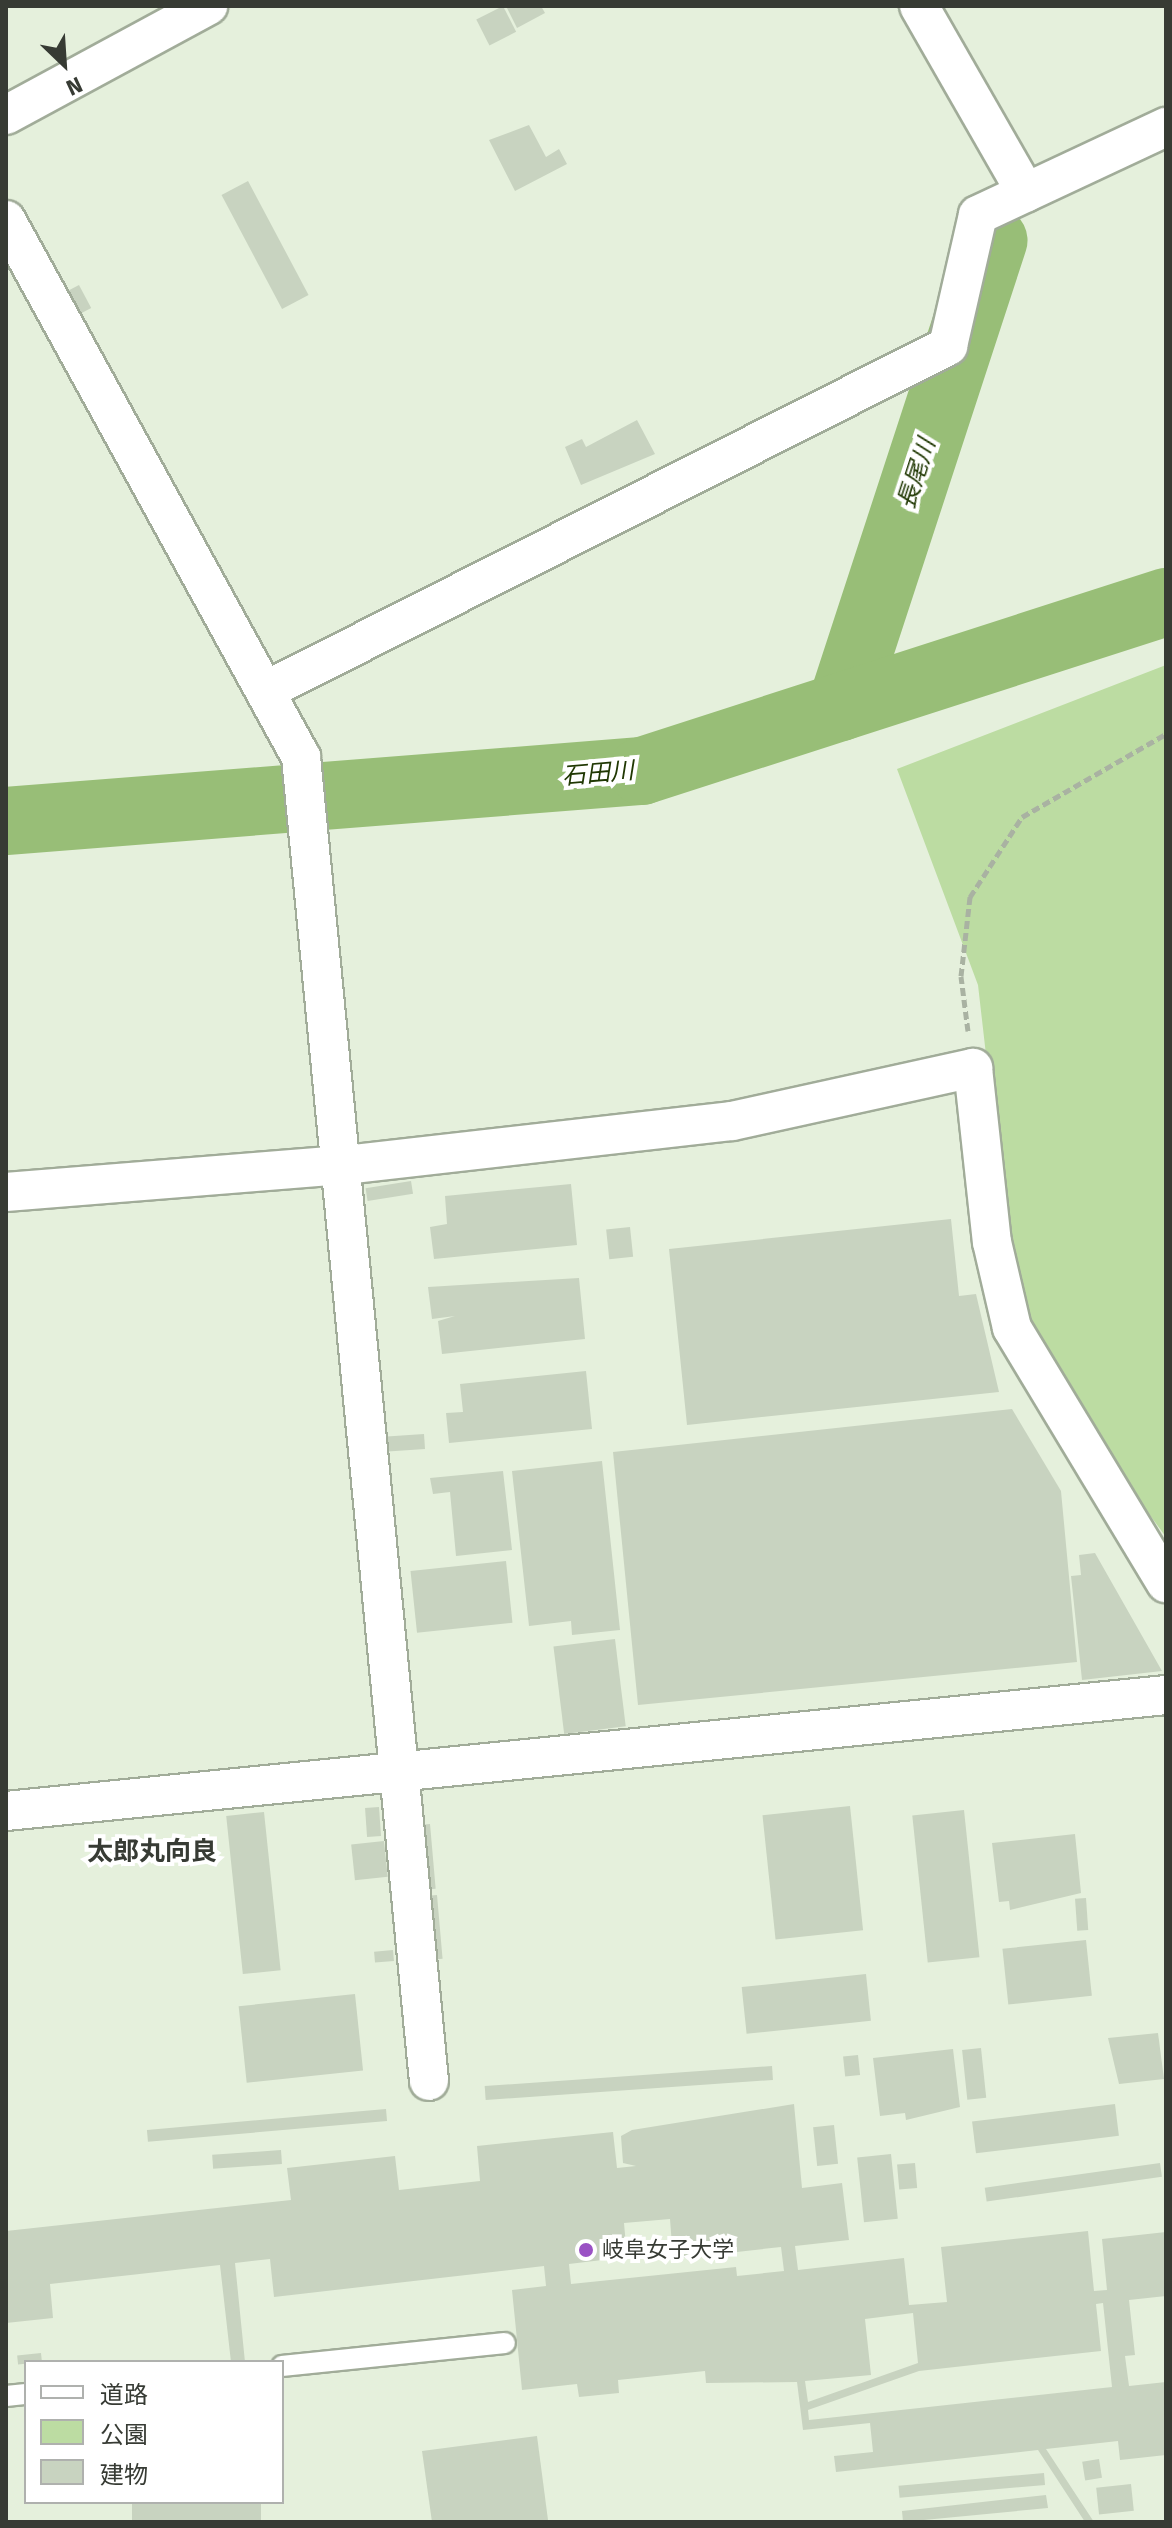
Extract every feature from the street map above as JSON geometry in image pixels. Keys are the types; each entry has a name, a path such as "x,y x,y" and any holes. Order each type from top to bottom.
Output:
{"street":[{"path":"6,115 208,6"},
{"path":"919,6 1026,193"},
{"path":"269,689 948,346 978,215 1166,127"},
{"path":"6,220 269,689 301,757 345,1165 395,1772 429,2081"},
{"path":"6,1192 345,1165 732,1121 973,1068 992,1242 1012,1328 1166,1583"},
{"path":"6,1811 1166,1695"}],"lane":[{"path":"284,2366 505,2343"}],"path":[{"path":"973,1068 961,976 970,897 1022,817 1166,734"}],"green space":[{"path":"1166,665 1166,1537 1056,1388 1015,1308 978,985 897,769"}],"building":[{"path":"503,6 516,32 489,45 476,20"},
{"path":"506,6 541,6 545,13 517,28"},
{"path":"529,125 546,157 559,149 567,164 515,191 489,140"},
{"path":"248,181 309,295 282,309 222,195"},
{"path":"79,285 91,308 80,314 68,291"},
{"path":"637,420 655,454 581,485 565,447 582,439 586,447"},
{"path":"411,1181 413,1194 368,1201 366,1188"},
{"path":"571,1184 577,1245 434,1259 430,1227 447,1224 445,1196"},
{"path":"951,1219 959,1296 976,1294 999,1392 687,1425 669,1249"},
{"path":"630,1227 633,1257 609,1259 606,1230"},
{"path":"579,1278 585,1339 442,1354 438,1321 455,1316 432,1319 428,1287"},
{"path":"586,1371 592,1429 449,1443 446,1413 463,1412 460,1384"},
{"path":"1012,1409 1061,1491 1077,1662 638,1705 613,1452"},
{"path":"424,1434 425,1449 384,1452 383,1437"},
{"path":"602,1461 620,1630 572,1635 571,1621 529,1626 512,1471"},
{"path":"503,1471 512,1550 456,1556 450,1492 433,1494 430,1478"},
{"path":"1095,1553 1162,1671 1082,1680 1071,1576 1081,1575 1079,1555"},
{"path":"506,1561 512,1623 417,1633 411,1571"},
{"path":"615,1639 626,1726 564,1734 553,1647"},
{"path":"850,1806 863,1930 776,1940 762,1815"},
{"path":"379,1807 381,1836 367,1837 365,1808"},
{"path":"964,1810 979,1957 928,1963 912,1815"},
{"path":"264,1812 281,1970 243,1974 226,1816"},
{"path":"430,1824 436,1889 424,1890 418,1825"},
{"path":"1075,1834 1081,1893 1010,1910 1009,1901 999,1902 992,1843"},
{"path":"384,1841 388,1877 355,1880 351,1844"},
{"path":"437,1895 443,1959 431,1960 425,1896"},
{"path":"1086,1898 1088,1930 1077,1931 1075,1899"},
{"path":"1086,1940 1092,1996 1008,2004 1002,1949"},
{"path":"393,1950 394,1961 375,1963 374,1952"},
{"path":"866,1974 871,2021 747,2034 742,1987"},
{"path":"355,1994 363,2071 247,2083 239,2006"},
{"path":"1158,2033 1164,2079 1119,2084 1108,2038"},
{"path":"981,2048 986,2098 967,2100 962,2050"},
{"path":"953,2049 960,2107 906,2120 905,2113 880,2116 873,2058"},
{"path":"858,2055 860,2075 845,2076 843,2057"},
{"path":"772,2066 773,2080 486,2100 485,2086"},
{"path":"794,2104 802,2188 842,2183 849,2240 795,2246 798,2270 904,2258 909,2305 947,2302 941,2247 1088,2231 1094,2291 1107,2290 1102,2239 1166,2232 1166,2296 1129,2300 1135,2355 1125,2356 1129,2386 1166,2382 1166,2455 1120,2460 1118,2441 1046,2449 1094,2522 1085,2522 1038,2450 836,2472 834,2456 873,2452 870,2423 803,2430 797,2382 706,2383 705,2371 618,2380 619,2393 579,2397 577,2384 522,2390 512,2290 546,2286 544,2266 274,2297 270,2259 235,2263 245,2360 231,2360 220,2265 50,2284 53,2318 6,2323 6,2231 291,2200 287,2168 395,2156 399,2190 480,2181 477,2146 613,2132 617,2168 636,2166 623,2163 621,2136 632,2130","holes":["670,2219 673,2259 781,2247 784,2271 737,2276 736,2267 571,2284 569,2264 627,2257 624,2223","1103,2303 1112,2387 809,2420 808,2410 919,2371 1101,2351 1096,2304","913,2313 918,2363 808,2402 805,2381 871,2375 865,2319"]},
{"path":"1115,2104 1119,2136 976,2153 972,2122"},
{"path":"386,2109 387,2121 148,2142 147,2130"},
{"path":"834,2125 838,2164 817,2166 813,2127"},
{"path":"281,2150 282,2164 213,2169 212,2155"},
{"path":"891,2154 898,2219 864,2222 857,2158"},
{"path":"915,2163 917,2188 899,2189 897,2165"},
{"path":"1160,2163 1162,2177 987,2201 985,2188"},
{"path":"41,2353 42,2360 24,2360 24,2364 18,2364 17,2356"},
{"path":"537,2436 548,2520 432,2522 422,2451"},
{"path":"1099,2459 1102,2478 1085,2480 1082,2462"},
{"path":"1044,2473 1045,2485 900,2498 899,2486"},
{"path":"1131,2484 1134,2511 1099,2515 1096,2488"},
{"path":"1046,2495 1048,2508 903,2522 902,2511"},
{"path":"132,2504 261,2504 261,2522 132,2522"}],"waterway":[{"name":"長尾川","path":"841,707 994,240"},
{"name":"石田川","path":"6,821 642,771 1166,602"}],"place":[{"name":"岐阜女子大学","path":"586,2250"}],"district":[{"name":"太郎丸向良","path":"152,1852"}]}
